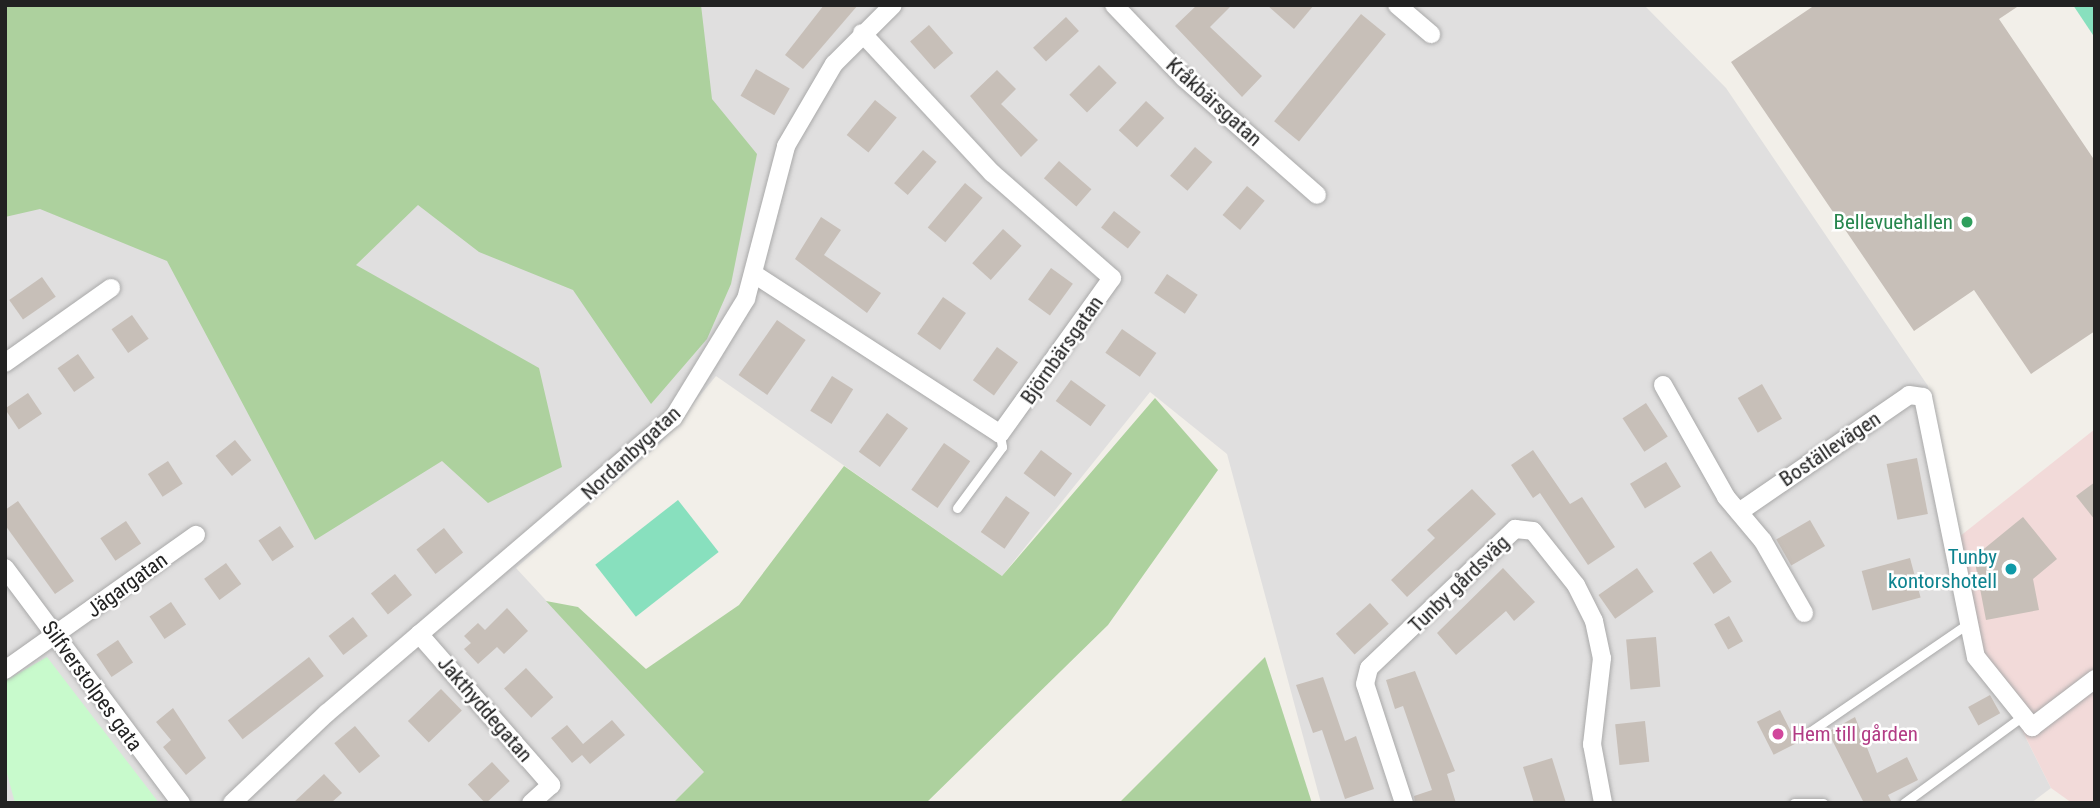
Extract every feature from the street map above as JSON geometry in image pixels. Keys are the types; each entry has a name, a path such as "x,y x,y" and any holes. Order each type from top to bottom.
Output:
{"street":[{"name":"Nordanbygatan","path":"232,803 419,634 673,418 712,363 754,274 786,146 834,64 862,33 893,5"},
{"name":"Kråkbärsgatan","path":"1114,5 1184,78 1317,195"},
{"path":"1397,5 1431,34"},
{"name":"Björnbärsgatan","path":"862,33 992,173 1112,278 1000,434"},
{"path":"754,274 1000,434"},
{"path":"5,363 111,288"},
{"path":"1663,385 1739,512 1804,613"},
{"name":"Boställevägen","path":"1739,512 1909,395 1923,397 1970,622"},
{"name":"Tunby gårdsväg","path":"1404,803 1365,684 1369,668 1516,529 1533,531 1576,585 1594,621 1602,658 1591,744 1603,803"},
{"name":"Jägargatan","path":"5,670 196,535"},
{"name":"Silfverstolpes gata","path":"5,568 181,803"},
{"path":"1970,622 1976,657 2020,718 2032,727 2095,679"},
{"name":"Jakthyddegatan","path":"419,634 551,785 531,803"}],"lane":[{"path":"957,508 1002,447 1000,434"},
{"path":"1811,731 1970,622"},
{"path":"1904,803 2020,718"},
{"path":"1794,803 1815,798 1823,803"}],"shaded area":[{"path":"5,5 1644,5 1726,88 1928,386 1983,652 2051,788 2031,803 1321,803 1227,454 1150,392 1002,576 716,376 660,444 516,568 705,772 673,803 5,803"},
{"path":"2095,429 2095,803 2072,803 2051,788 1983,652 1959,537"}],"green space":[{"path":"5,5 701,5 712,99 757,154 731,284 707,339 651,404 573,290 479,252 418,205 356,265 539,368 562,467 488,503 442,461 315,540 167,261 40,209 5,217"},
{"path":"2073,5 2095,5 2095,38"},
{"path":"1155,398 1218,470 1108,625 926,803 673,803 704,772 546,601 578,607 646,669 739,605 844,466 1002,576"},
{"path":"678,500 719,552 636,617 595,565"},
{"path":"47,657 159,803 15,803 5,766 5,681"},
{"path":"1265,657 1312,803 1119,803"}],"building":[{"path":"824,5 858,5 803,69 785,55"},
{"path":"1197,5 1232,5 1210,27 1262,76 1242,97 1175,26"},
{"path":"1267,5 1314,5 1294,29"},
{"name":"Bellevuehallen","path":"1815,5 2020,5 1999,19 2095,161 2095,331 2031,374 1974,290 1914,331 1731,62"},
{"path":"1361,14 1386,34 1299,141 1274,121"},
{"path":"1066,17 1079,31 1046,62 1033,48"},
{"path":"929,25 953,53 934,69 910,41"},
{"path":"1099,65 1117,83 1087,112 1069,95"},
{"path":"756,69 790,88 774,115 740,96"},
{"path":"997,70 1016,89 1001,104 1038,140 1021,157 970,96"},
{"path":"875,100 897,118 868,153 847,135"},
{"path":"1146,101 1164,118 1137,147 1119,130"},
{"path":"1195,147 1212,162 1187,191 1170,176"},
{"path":"923,150 937,162 908,195 894,183"},
{"path":"1059,161 1091,189 1076,207 1044,178"},
{"path":"965,183 983,198 945,242 928,227"},
{"path":"1247,186 1265,201 1240,230 1223,215"},
{"path":"1114,211 1141,232 1128,248 1101,228"},
{"path":"821,217 841,230 824,255 881,293 867,313 795,259"},
{"path":"1003,229 1022,246 991,280 972,263"},
{"path":"1051,268 1073,284 1050,315 1028,300"},
{"path":"1167,274 1198,295 1185,314 1154,293"},
{"path":"42,277 56,297 23,320 9,300"},
{"path":"943,297 966,313 940,350 917,334"},
{"path":"132,315 149,339 128,353 112,329"},
{"path":"777,320 806,340 767,395 739,375"},
{"path":"1122,329 1156,353 1140,377 1105,353"},
{"path":"997,347 1018,362 994,395 973,380"},
{"path":"78,354 95,378 74,392 58,368"},
{"path":"832,376 853,389 831,424 810,411"},
{"path":"1071,380 1106,405 1091,426 1056,401"},
{"path":"1762,384 1782,419 1758,433 1738,398"},
{"path":"28,393 42,414 19,429 5,409"},
{"path":"1646,403 1668,437 1644,452 1623,418"},
{"path":"887,413 908,428 880,467 859,452"},
{"path":"235,440 251,460 232,476 216,456"},
{"path":"944,443 970,461 938,508 911,490"},
{"path":"1041,450 1072,473 1055,497 1024,473"},
{"path":"1533,450 1570,504 1582,497 1615,547 1588,565 1540,493 1533,498 1511,465"},
{"path":"1917,458 1928,514 1897,520 1887,464"},
{"path":"168,461 183,484 163,497 148,474"},
{"path":"1666,462 1681,487 1645,508 1630,484"},
{"path":"2095,482 2095,520 2076,496"},
{"path":"1472,489 1496,514 1407,597 1391,580 1435,538 1427,530"},
{"path":"1006,496 1030,513 1005,549 981,532"},
{"path":"18,501 74,581 55,594 5,525 5,510"},
{"name":"Tunby kontorshotell","path":"2023,517 2057,559 2033,579 2039,610 1986,620 1974,557"},
{"path":"1810,520 1825,546 1791,565 1776,540"},
{"path":"126,521 141,543 115,561 100,538"},
{"path":"280,526 294,547 272,561 258,541"},
{"path":"444,528 463,552 436,574 416,550"},
{"path":"1711,551 1732,582 1713,594 1693,563"},
{"path":"1910,558 1921,598 1872,611 1862,571"},
{"path":"226,563 241,584 219,600 204,579"},
{"path":"1503,568 1535,602 1514,621 1506,611 1456,655 1437,633"},
{"path":"1637,568 1654,592 1615,619 1598,595"},
{"path":"395,574 412,595 388,614 371,594"},
{"path":"171,602 186,624 165,639 149,617"},
{"path":"1370,603 1389,624 1355,655 1336,634"},
{"path":"507,608 528,631 504,654 497,647 478,664 464,649 471,643 464,636 478,623 485,630"},
{"path":"1729,616 1743,641 1728,650 1714,624"},
{"path":"353,617 368,636 343,655 329,636"},
{"path":"1656,637 1660,687 1630,689 1626,640"},
{"path":"118,640 133,662 112,677 96,655"},
{"path":"309,657 324,676 243,739 228,720"},
{"path":"526,668 553,697 531,718 504,688"},
{"path":"1415,671 1455,771 1447,774 1456,803 1415,803 1414,796 1432,790 1403,706 1395,709 1386,680"},
{"path":"1323,677 1345,741 1356,736 1374,789 1345,799 1322,730 1313,733 1296,685"},
{"path":"441,689 462,711 429,743 408,721"},
{"path":"1990,695 2000,713 1978,725 1968,707"},
{"path":"173,708 206,758 186,775 163,747 171,740 156,722"},
{"path":"1780,710 1797,743 1774,755 1757,722"},
{"path":"1855,717 1877,773 1907,757 1918,780 1888,795 1892,803 1864,803 1828,732"},
{"path":"612,720 625,735 590,764 582,755 572,763 551,738 567,725 583,744"},
{"path":"1645,721 1649,762 1619,765 1615,724"},
{"path":"355,726 380,756 359,773 334,743"},
{"path":"1552,758 1566,803 1534,803 1523,767"},
{"path":"492,762 510,781 486,803 468,785"},
{"path":"324,774 342,793 331,803 293,803"}],"place":[{"name":"Bellevuehallen","path":"1967,222"},
{"name":"Tunby kontorshotell","path":"2011,569"},
{"name":"Hem till gården","path":"1778,734"}]}
